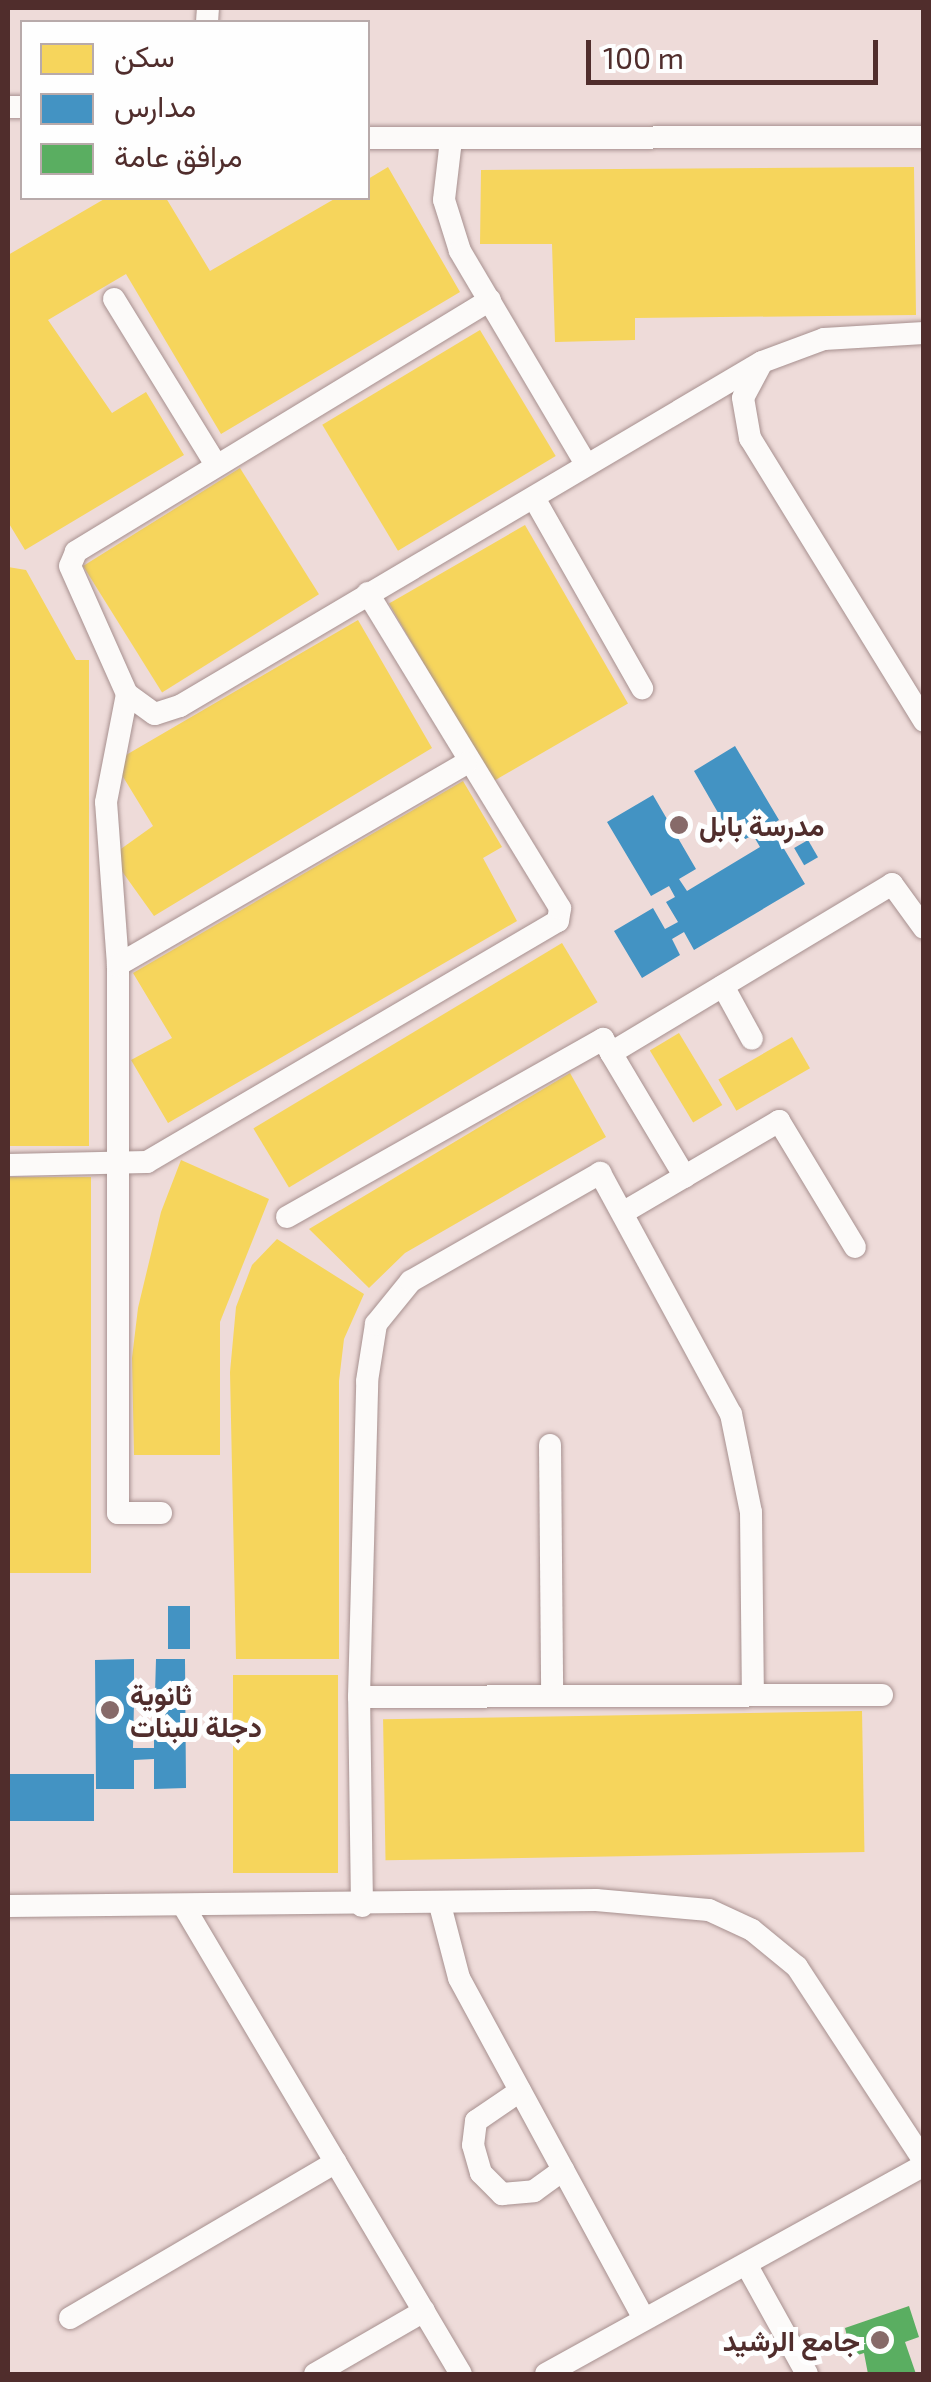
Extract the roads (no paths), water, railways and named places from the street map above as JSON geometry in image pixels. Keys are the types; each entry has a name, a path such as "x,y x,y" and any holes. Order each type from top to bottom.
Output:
{"street":[{"path":"370,138 924,137"},
{"path":"452,140 444,200 460,250 586,464"},
{"path":"114,299 215,463"},
{"path":"490,300 86,541 70,566 127,694 155,714 180,706 762,362 824,339 924,334"},
{"path":"762,362 743,398 750,438 924,720"},
{"path":"534,498 642,688"},
{"path":"8,1165 146,1162 558,922 560,908 466,763 368,592"},
{"path":"127,694 106,802 118,965 118,1513 161,1514"},
{"path":"118,965 466,763"},
{"path":"612,1053 892,884 924,928"},
{"path":"723,986 752,1039"},
{"path":"287,1217 602,1038 684,1177"},
{"path":"624,1212 779,1121 855,1247"},
{"path":"362,1906 359,1697 367,1381 376,1324 412,1282 600,1173 705,1357 746,1466 753,1695"},
{"path":"550,1445 552,1696"},
{"path":"359,1697 882,1695"},
{"path":"8,1906 646,1901 735,1920 805,1977 924,2163 546,2374"},
{"path":"440,1904 459,1978 644,2320"},
{"path":"184,1906 462,2374"},
{"path":"520,2090 476,2121 473,2145 481,2173 502,2194 534,2192 563,2170"},
{"path":"70,2318 336,2162"},
{"path":"746,2264 807,2374"},
{"path":"315,2374 424,2310"}],"place":[{"name":"مدرسة بابل","path":"679,825"},
{"name":"ثانوية دجلة للبنات","path":"110,1710"},
{"name":"جامع الرشيد","path":"880,2340"}]}
